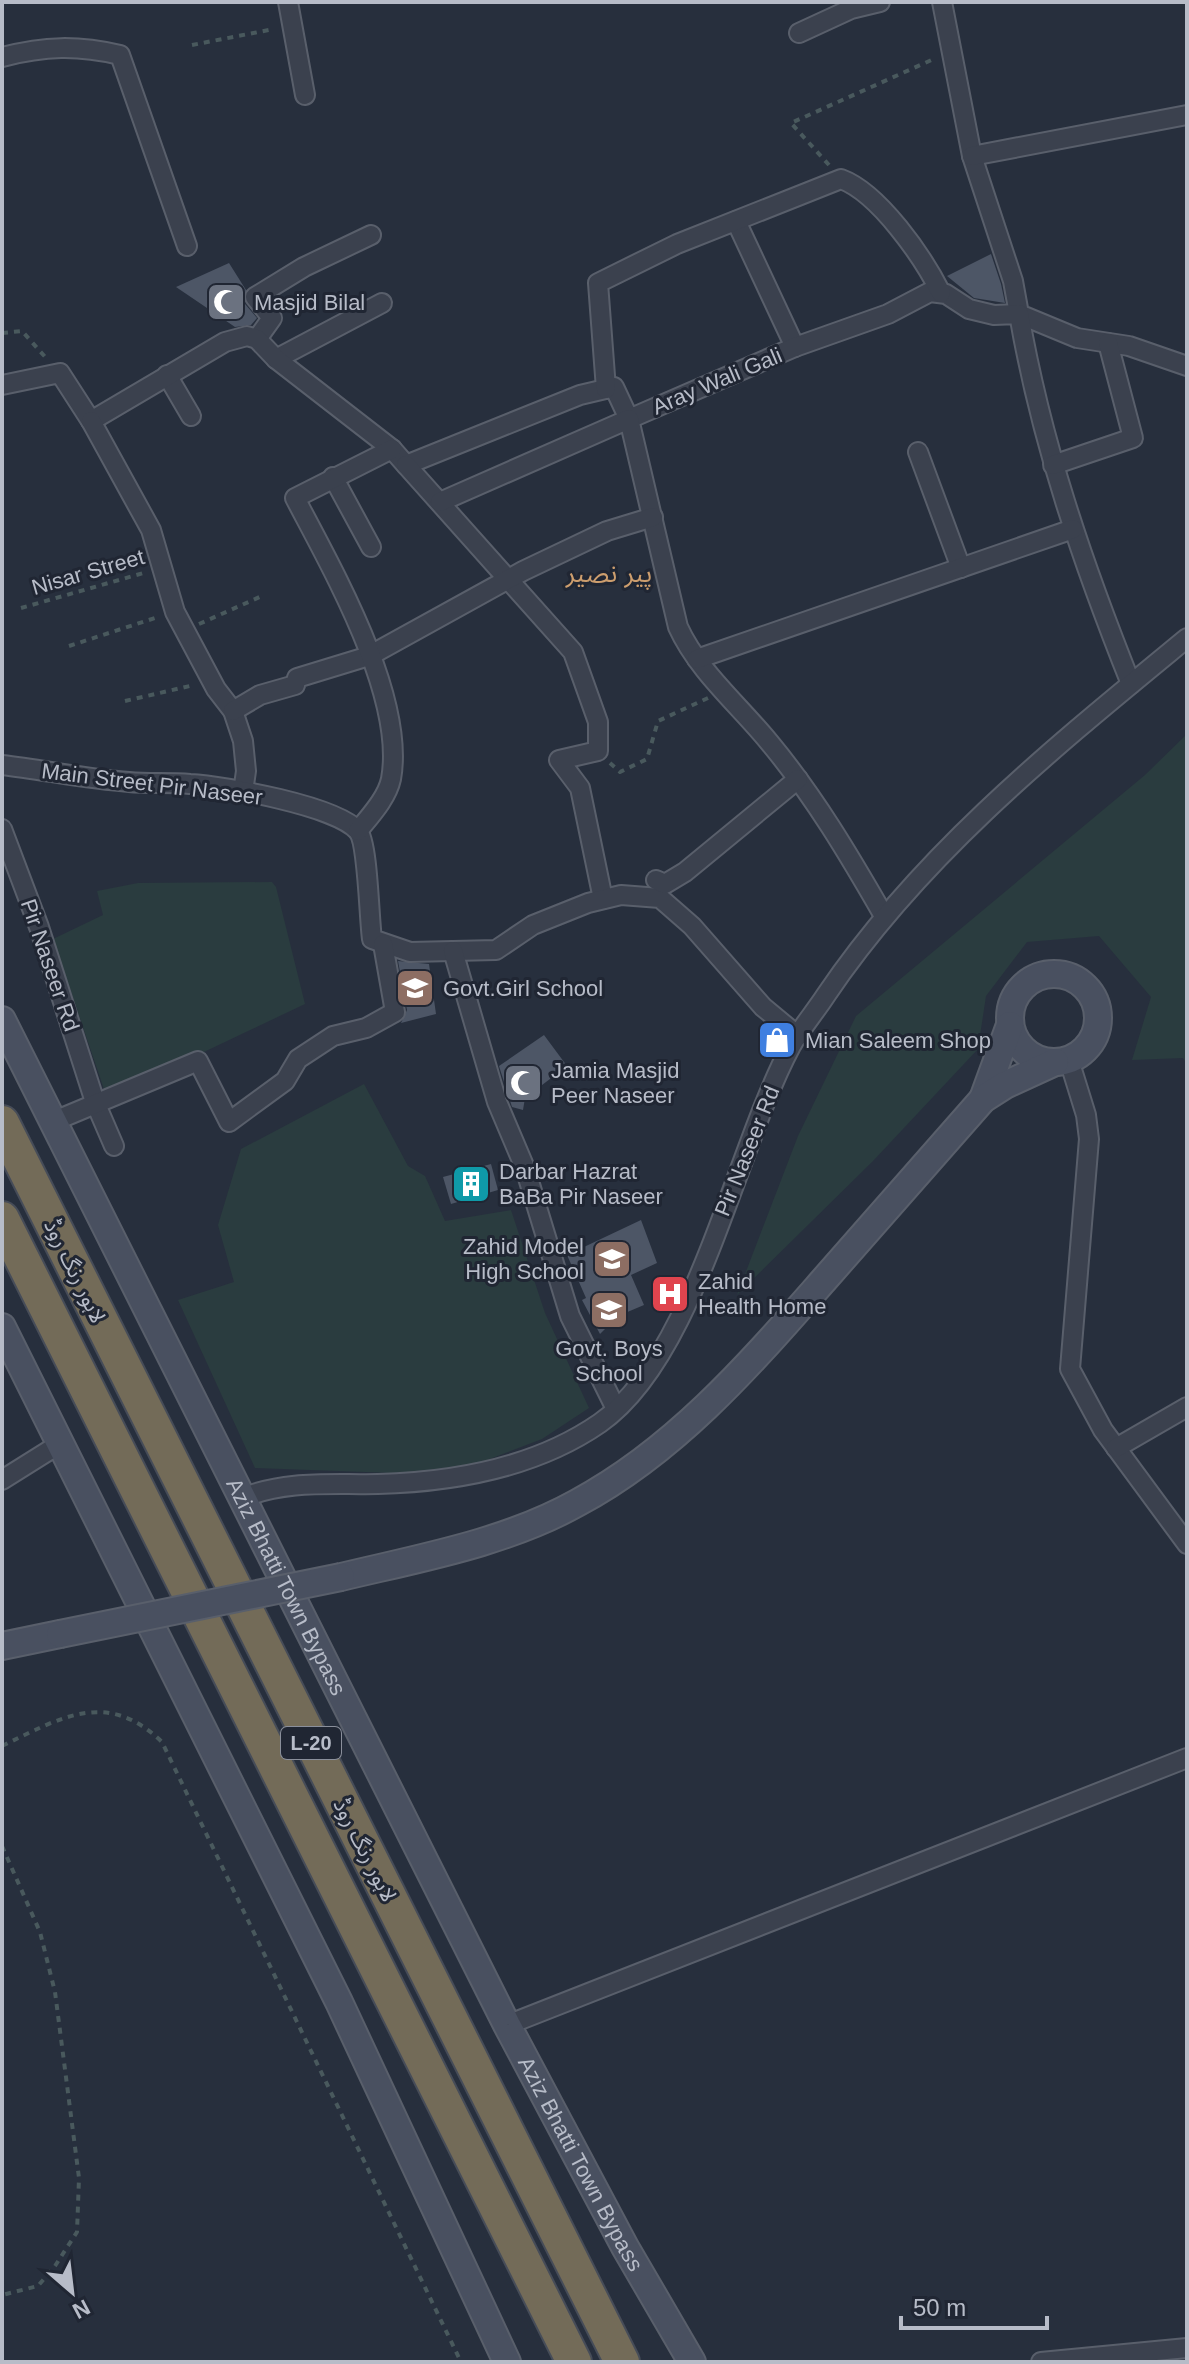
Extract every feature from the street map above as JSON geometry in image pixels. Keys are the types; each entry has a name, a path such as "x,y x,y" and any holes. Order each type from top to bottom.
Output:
{"highway":[{"name":"لاہور رنگ روڈ","path":"2,1123 622,2362"},
{"name":"لاہور رنگ روڈ","path":"2,1219 574,2362"}],"street":[{"path":"288,2 305,95"},
{"path":"799,33 851,9 880,2"},
{"path":"942,2 949,52 972,156 1013,281 1053,465 1073,529 1131,684"},
{"path":"2,57 41,47 81,46 120,55 187,246"},
{"path":"972,156 1187,115"},
{"path":"406,465 580,395 606,389 598,283 626,266 841,179 858,186 901,233 941,293 969,309 994,315 1019,314 1077,338 1108,343 1187,366"},
{"path":"736,221 795,347"},
{"path":"257,339 272,318 255,297 304,267 371,235"},
{"name":"Aray Wali Gali","path":"606,389 614,387 629,419 795,347 888,314 930,292 941,293"},
{"path":"276,359 382,303"},
{"path":"91,421 225,342 247,336 257,339 276,359 392,449 573,652 598,722 598,751 559,760 580,788 603,899"},
{"path":"1053,465 1133,438 1108,343"},
{"path":"2,385 60,373 91,421 108,457 141,508 164,567 175,612 212,681 233,711 243,741 246,771 243,792"},
{"path":"167,375 191,416"},
{"path":"440,502 629,419 678,627 697,659 798,779 843,844 884,916"},
{"path":"392,449 295,498 329,559 369,656 392,736 391,781 358,831 365,848 366,901 372,939 410,952 496,950 533,925 603,899 621,895 660,898 692,926 763,1007 798,1036"},
{"path":"918,452 961,568"},
{"path":"333,477 371,547"},
{"path":"233,711 260,695 295,685 297,678 369,656 509,579 607,531 653,517"},
{"path":"697,659 1073,529"},
{"name":"Pir Naseer Rd","path":"242,1498 273,1486 446,1481 507,1466 551,1449 600,1423 636,1393 684,1310 758,1119 798,1036 884,916 938,856 1187,638"},
{"name":"Main Street Pir Naseer","path":"2,765 129,782 191,784 243,792 333,814 358,831"},
{"path":"656,880 665,884 685,872 798,779"},
{"name":"Pir Naseer Rd","path":"2,829 39,927 95,1102 114,1146"},
{"path":"52,1122 198,1061 229,1122 285,1081 298,1059 333,1036 384,1021 395,1012 383,944"},
{"path":"453,951 497,1102 525,1168 570,1316 616,1409"},
{"path":"2,1646 341,1577 479,1543 577,1504 658,1450 754,1359 983,1099 1010,1025 1015,997 1036,978 1064,975 1077,980 1095,1001 1099,1015 1091,1042 1062,1061 983,1099"},
{"name":"Aziz Bhatti Town Bypass","path":"2,1020 507,2025 625,2247 692,2362"},
{"path":"1010,1025 1021,1048 1031,1056 1062,1061"},
{"path":"1062,1061 1082,1101 1089,1139 1070,1369 1079,1391 1116,1448 1187,1544"},
{"path":"2,1327 339,2002 507,2362"},
{"path":"1116,1448 1187,1407"},
{"path":"2,1480 61,1443"},
{"path":"507,2025 1187,1758"},
{"path":"1041,2362 1146,2357 1187,2348"}],"path":[{"path":"192,45 292,25"},
{"path":"841,179 791,123 949,52"},
{"path":"2,333 22,331 60,373"},
{"name":"Nisar Street","path":"21,608 164,567"},
{"path":"185,630 262,596"},
{"path":"69,646 175,612"},
{"path":"125,701 212,681"},
{"path":"598,751 620,772 634,766 647,759 658,721 725,690"},
{"path":"2,1746 78,1714 115,1711 142,1723 162,1742 461,2362"},
{"path":"2,1846 40,1932 55,1992 79,2178 77,2232 55,2266 38,2286 2,2295"}],"shaded area":[{"path":"1187,734 1187,1064 1183,1058 1132,1060 1151,997 1099,936 1027,942 986,996 978,1049 873,1161 737,1295 798,1136 856,1016 1145,775"},
{"path":"272,882 276,887 305,1004 107,1098 53,939 103,915 97,891 138,883"},
{"path":"364,1084 408,1166 425,1176 445,1221 511,1210 545,1313 589,1408 542,1439 448,1475 255,1468 178,1300 234,1282 218,1225 241,1149"}],"building":[{"path":"991,254 1005,303 974,298 947,276"},
{"name":"Masjid Bilal","path":"229,263 246,290 245,304 257,318 251,325 235,327 176,287"},
{"name":"Govt.Girl School","path":"398,961 429,964 436,1014 401,1023 407,1010"},
{"name":"Jamia Masjid Peer Naseer","path":"544,1035 567,1066 525,1098 523,1110 512,1107 499,1066"},
{"name":"Darbar Hazrat BaBa Pir Naseer","path":"491,1164 498,1190 451,1204 443,1177"},
{"name":"Zahid Model High School","path":"641,1220 657,1263 631,1275 644,1305 618,1316 600,1334 582,1300 586,1298 567,1255"}],"place":[{"name":"Masjid Bilal","path":"226,302"},
{"name":"Govt.Girl School","path":"415,988"},
{"name":"Mian Saleem Shop","path":"777,1040"},
{"name":"Jamia Masjid Peer Naseer","path":"523,1083"},
{"name":"Darbar Hazrat BaBa Pir Naseer","path":"471,1184"},
{"name":"Zahid Model High School","path":"612,1259"},
{"name":"Zahid Health Home","path":"670,1294"},
{"name":"Govt. Boys School","path":"609,1310"}],"district":[{"name":"پیر نصیر","path":"609,573"}]}
